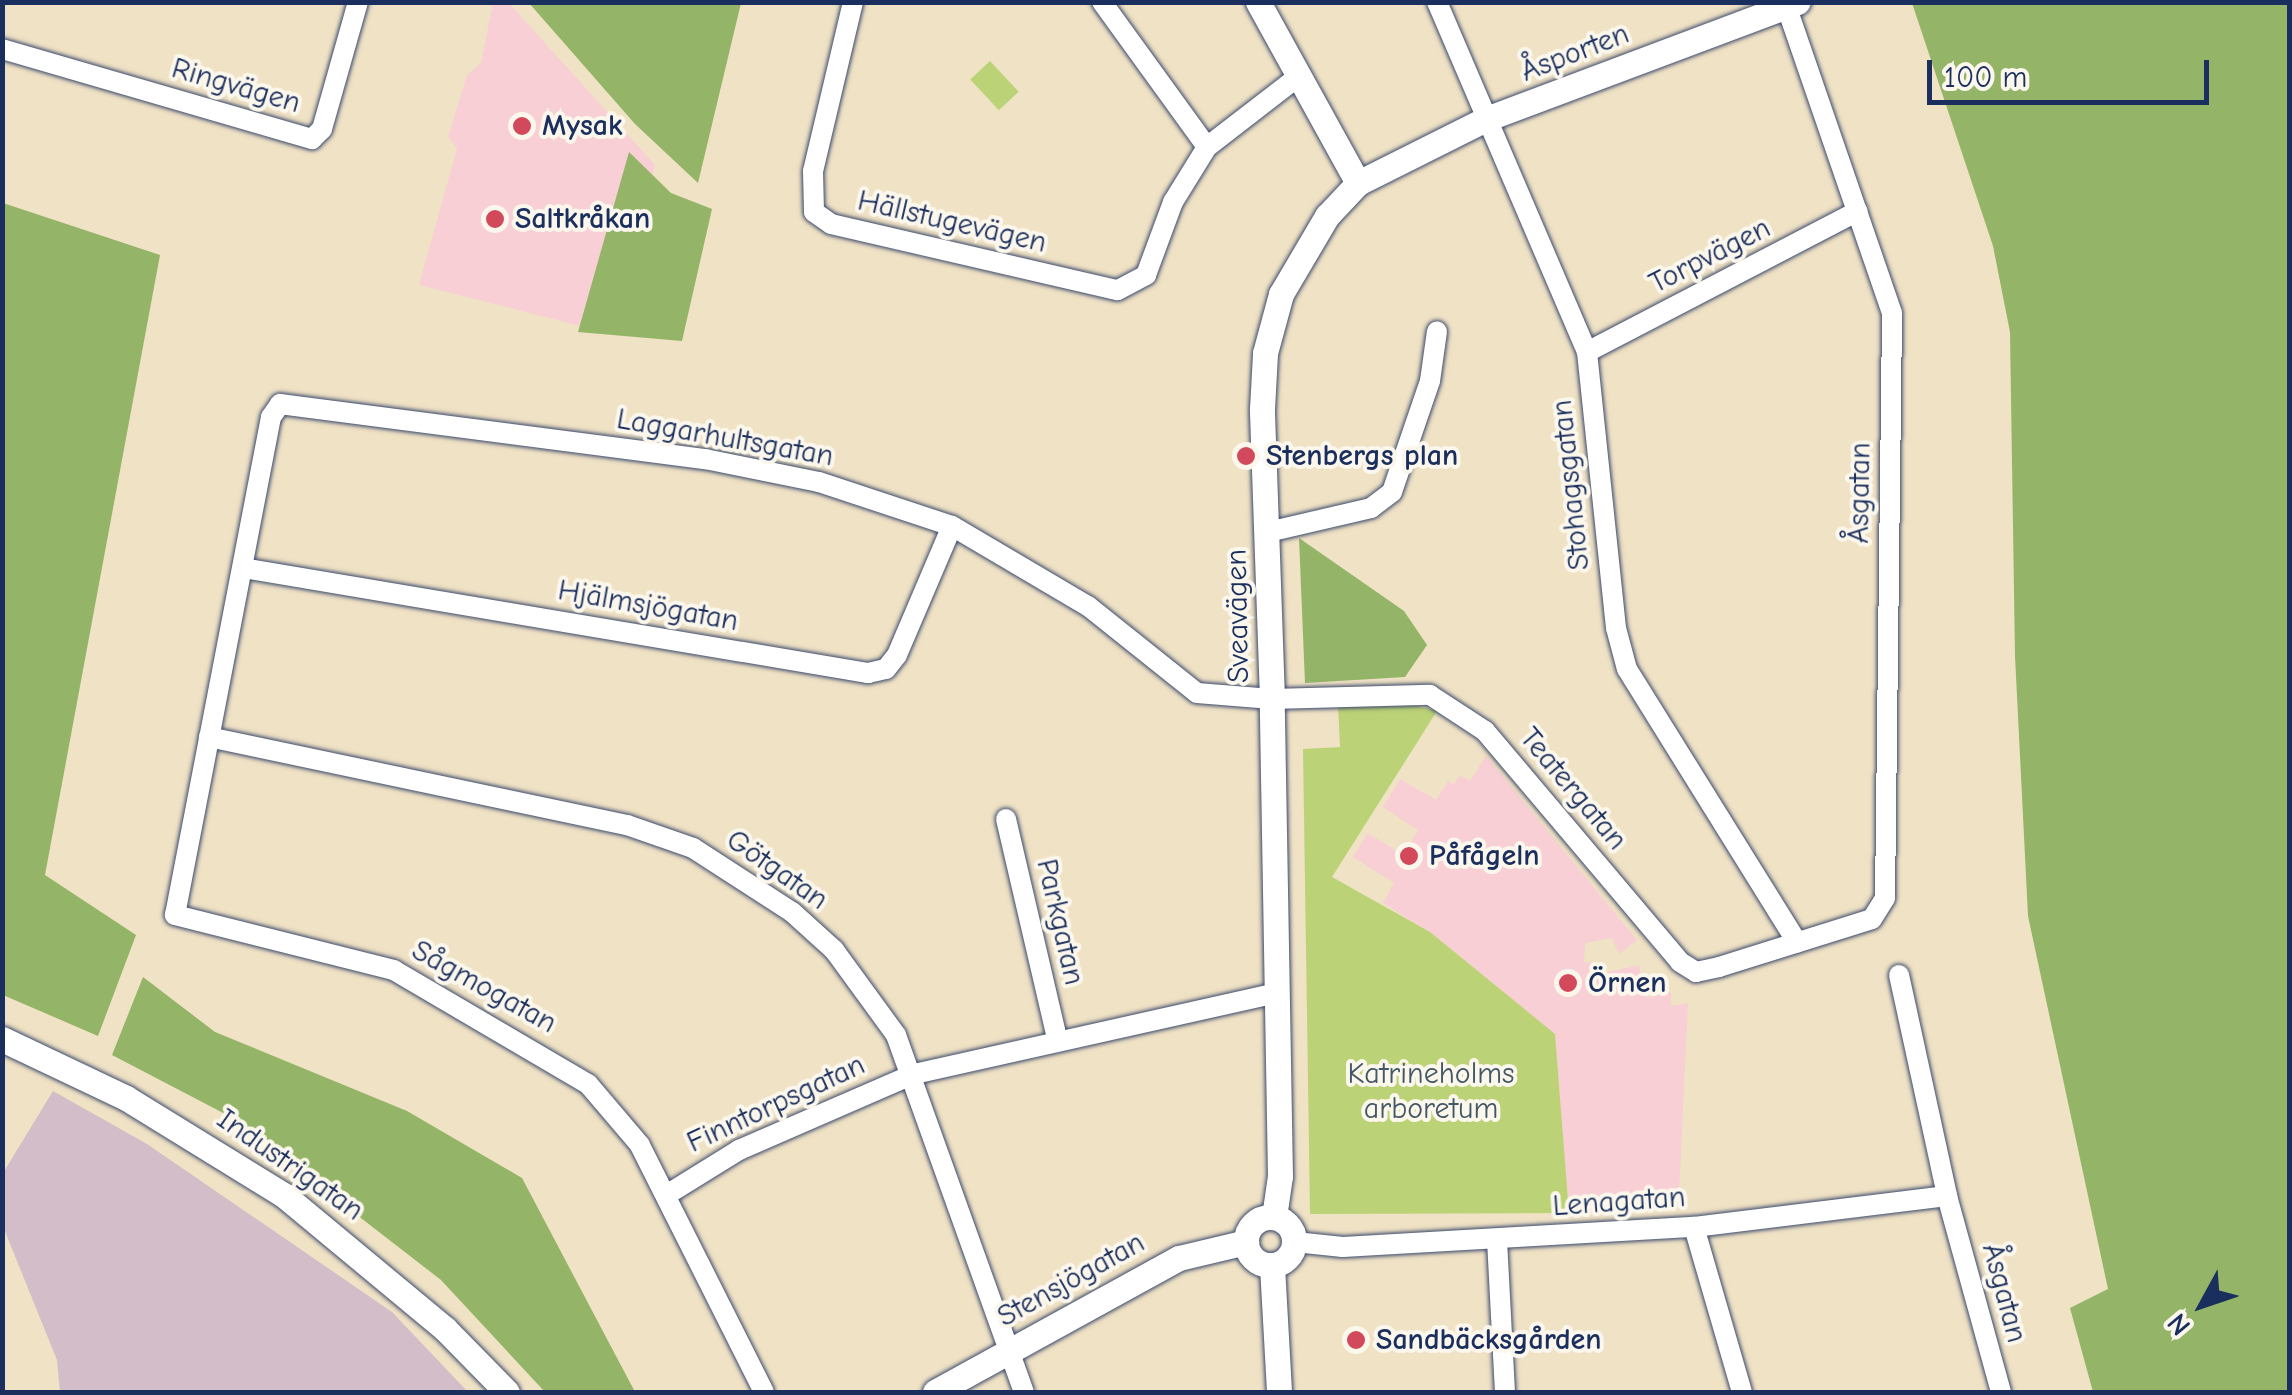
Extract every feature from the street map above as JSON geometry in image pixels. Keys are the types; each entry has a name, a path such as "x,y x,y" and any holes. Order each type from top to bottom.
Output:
{"street":[{"name":"Ringvägen","path":"2,49 312,139 322,130 358,2"},
{"name":"Hällstugevägen","path":"853,2 810,197 814,212 831,224 1118,290 1146,275 1173,202 1207,147 1299,76"},
{"path":"1102,2 1207,147"},
{"path":"1258,2 1358,183"},
{"name":"Stohagsgatan","path":"1437,2 1587,352 1616,628 1626,669 1797,942"},
{"name":"Åsporten","path":"1486,118 1790,4"},
{"name":"Åsgatan","path":"1790,4 1892,313 1886,898 1872,919 1797,942"},
{"name":"Sveavägen","path":"1274,1217 1280,1176 1265,353 1301,254 1358,183 1486,118"},
{"name":"Torpvägen","path":"1587,352 1858,211"},
{"path":"1268,532 1371,508 1392,492 1430,381 1436,331"},
{"name":"Laggarhultsgatan","path":"244,568 271,417 280,404 300,402 705,459 819,482 952,526 1088,606 1197,693 1272,699"},
{"name":"Hjälmsjögatan","path":"244,568 868,674 886,669 897,655 952,526"},
{"path":"208,736 244,568"},
{"name":"Teatergatan","path":"1272,699 1430,695 1485,731 1680,962 1696,972 1797,942"},
{"name":"Götgatan","path":"208,736 546,806 693,848 746,878 834,950 869,992 914,1074 1024,1392"},
{"name":"Sågmogatan","path":"208,736 175,916 394,970 542,1052 618,1114 668,1194 764,1392"},
{"name":"Parkgatan","path":"1006,818 1057,1038"},
{"name":"Åsgatan","path":"1899,974 1947,1196 2001,1392"},
{"path":"914,1074 1057,1038 1276,993"},
{"name":"Industrigatan","path":"2,1039 126,1098 285,1196 445,1329 507,1392"},
{"name":"Finntorpsgatan","path":"668,1194 739,1150 914,1074"},
{"name":"Lenagatan","path":"1295,1242 1343,1247 1694,1227 1947,1196"},
{"path":"1274,1217 1289,1226 1295,1242 1288,1258 1272,1266 1251,1256 1246,1242 1254,1223 1274,1217"},
{"path":"1694,1227 1742,1392"},
{"path":"1497,1240 1505,1392"},
{"name":"Stensjögatan","path":"935,1392 1179,1258 1246,1242"},
{"path":"1272,1266 1279,1392"}],"shaded area":[{"path":"493,3 509,3 655,165 620,336 419,285 457,148 448,137 467,75 481,63"},
{"name":"Örnen","path":"1486,756 1637,940 1619,954 1612,938 1585,943 1584,962 1601,964 1604,973 1639,965 1647,998 1671,992 1671,1006 1688,1003 1679,1194 1596,1197 1595,1213 1569,1213 1555,1034 1430,932 1383,903 1394,883 1353,857 1368,833 1403,855 1418,830 1383,807 1400,779 1436,800 1448,781 1454,784 1460,775 1470,781"},
{"path":"53,1091 147,1144 392,1312 468,1392 60,1392 57,1360 2,1224 3,1173"}],"green space":[{"path":"529,3 741,3 698,183 635,124"},
{"path":"1912,3 2289,3 2289,1392 2093,1392 2070,1308 2108,1289 2028,916 2015,656 2010,332 1993,246"},
{"path":"990,61 1019,92 999,110 970,79"},
{"path":"629,152 671,193 712,209 682,341 578,332"},
{"path":"3,203 160,255 45,875 136,935 98,1036 3,995"},
{"path":"1299,538 1404,611 1427,645 1405,677 1305,683"},
{"name":"Katrineholms arboretum","path":"1393,700 1437,711 1332,877 1430,932 1555,1034 1569,1213 1310,1214 1303,749 1340,747 1338,704"},
{"path":"143,977 215,1032 407,1111 522,1178 635,1392 545,1392 441,1280 229,1116 112,1055"}],"place":[{"name":"Mysak","path":"522,126"},
{"name":"Saltkråkan","path":"495,219"},
{"name":"Stenbergs plan","path":"1246,456"},
{"name":"Påfågeln","path":"1409,856"},
{"name":"Örnen","path":"1568,983"},
{"name":"Sandbäcksgården","path":"1356,1340"}]}
